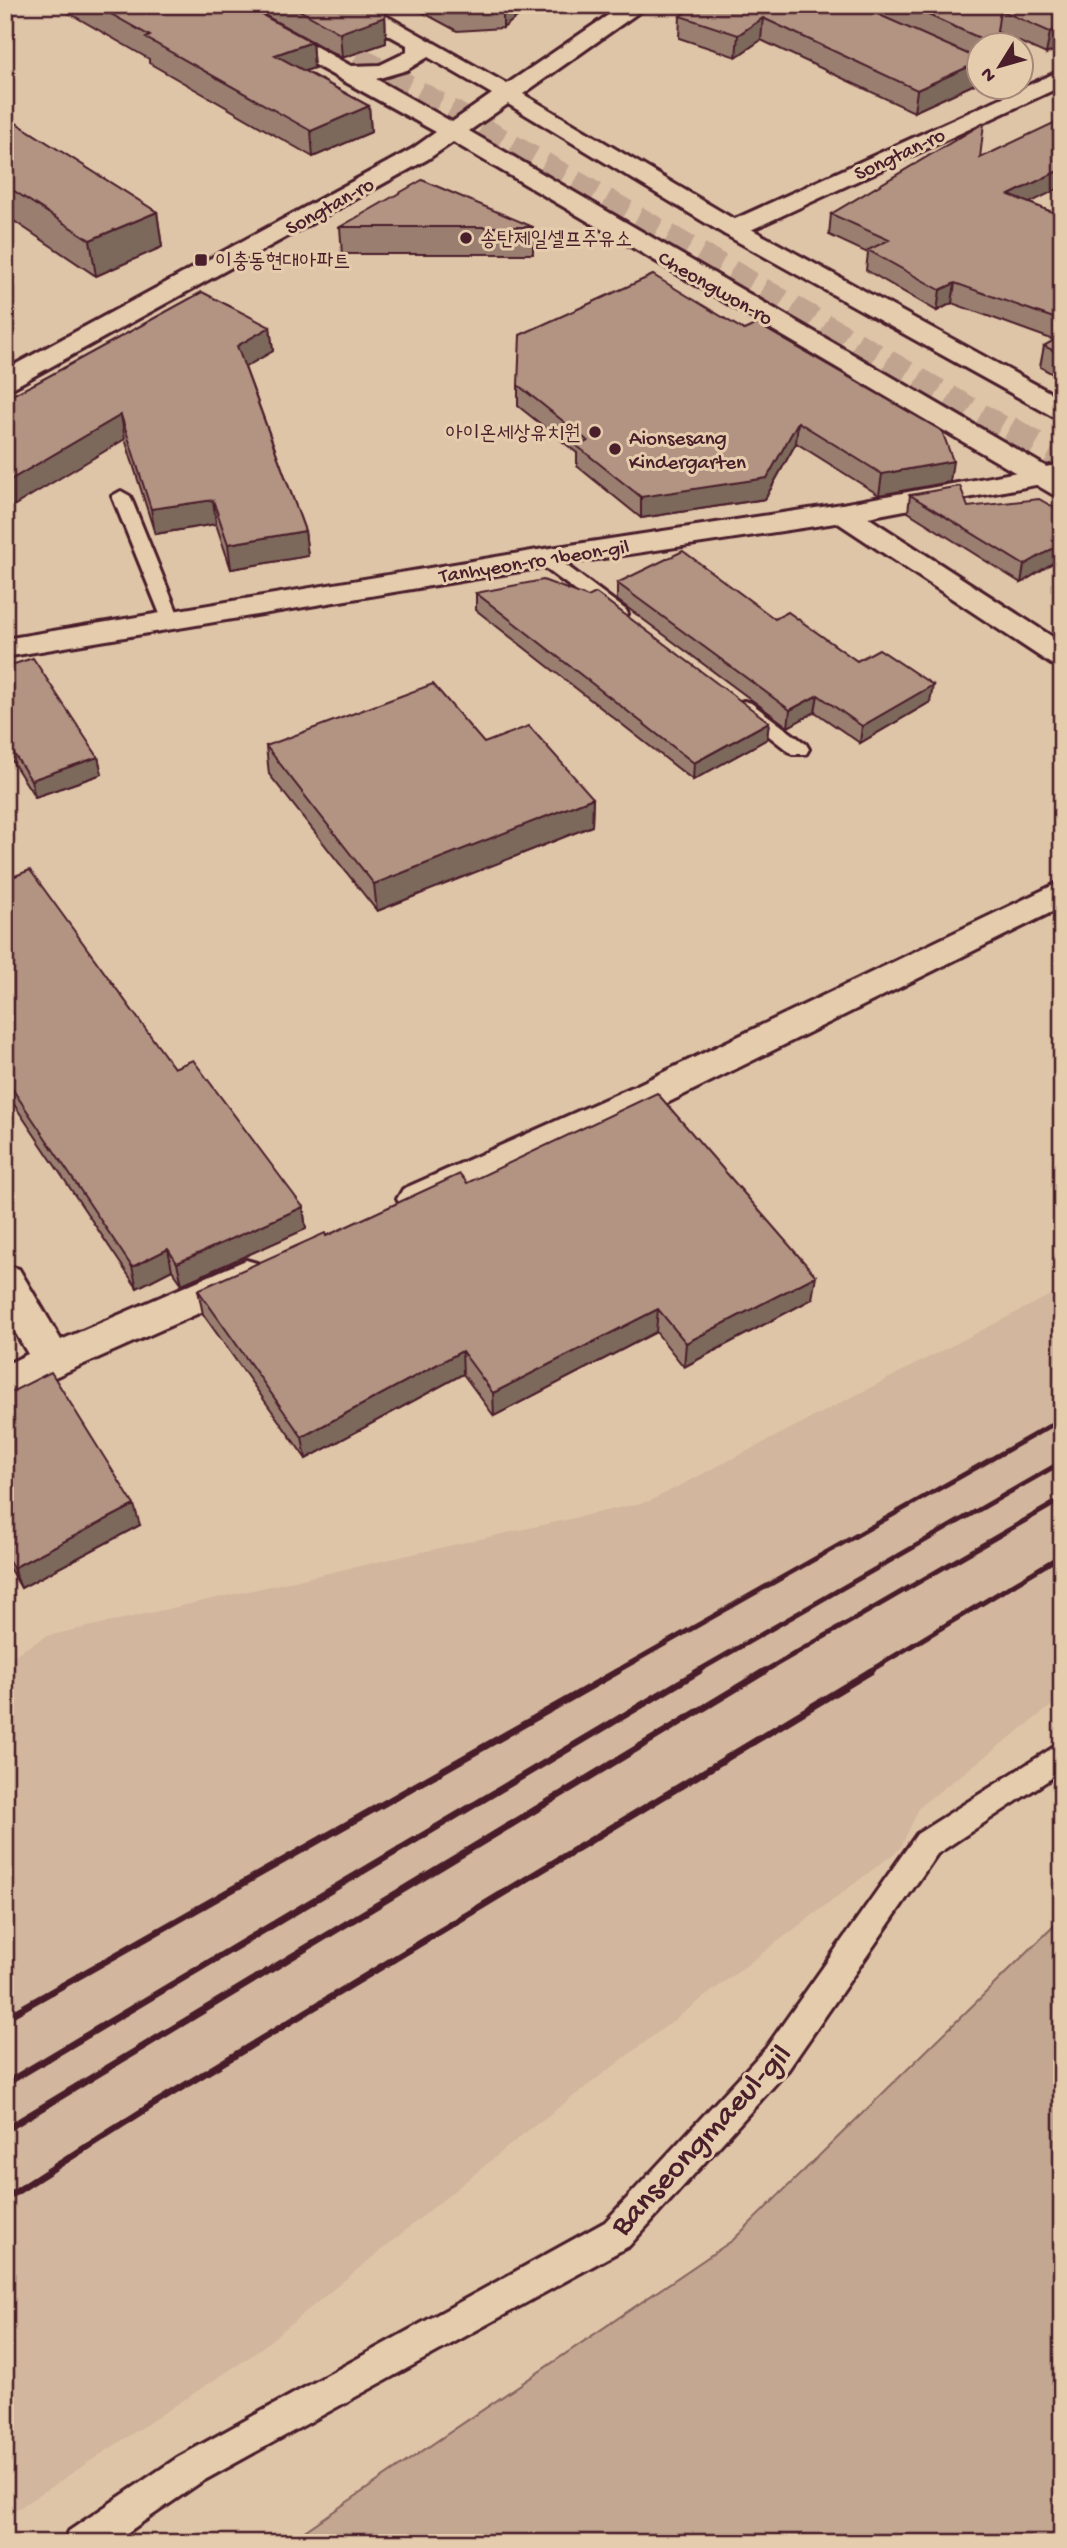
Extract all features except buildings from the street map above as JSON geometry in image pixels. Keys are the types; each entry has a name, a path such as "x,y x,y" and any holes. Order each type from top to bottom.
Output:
{"street":[{"name":"Cheongwon-ro","path":"223,5 405,104 452,134 1055,478"},
{"path":"351,5 418,41 733,229 1062,410"},
{"name":"Songtan-ro","path":"5,381 397,167 452,134 638,5"},
{"path":"344,72 374,75 399,67 418,55 418,41"},
{"name":"Songtan-ro","path":"1036,86 1062,78"},
{"name":"Songtan-ro","path":"733,229 995,102"},
{"name":"Tanhyeon-ro 1beon-gil","path":"5,648 544,558 1055,478"},
{"path":"842,513 1062,657"},
{"path":"383,1214 650,1095 1062,893"},
{"path":"5,1383 282,1259"},
{"path":"5,1280 53,1361"}],"lane":[{"path":"121,496 171,619"},
{"path":"544,558 633,624"},
{"path":"733,699 799,748"},
{"name":"Banseongmaeul-gil","path":"81,2543 189,2470 617,2234 776,2059 927,1844 1062,1755"}],"shaded area":[{"path":"1062,1289 1062,1698 920,1806 900,1849 521,2136 254,2354 5,2517 5,1660 47,1636 650,1501"},
{"path":"1062,1918 1062,2543 287,2543 733,2240"}],"tunnel":[{"path":"261,5 369,64 1012,433"},
{"path":"1008,431 1062,462"}],"railway":[{"path":"615,1672 1062,1419"},
{"path":"696,1672 1062,1462"},
{"path":"763,1672 1062,1499"},
{"path":"868,1672 1062,1555"},
{"path":"5,2018 618,1671"},
{"path":"5,2084 699,1671"},
{"path":"5,2130 765,1671"},
{"path":"5,2199 149,2107 871,1671"}],"place":[{"name":"송탄제일셀프주유소","path":"466,238"},
{"name":"이충동현대아파트","path":"201,260"},
{"name":"아이온세상유치원","path":"595,432"},
{"name":"Aionsesang Kindergarten","path":"615,449"}]}
